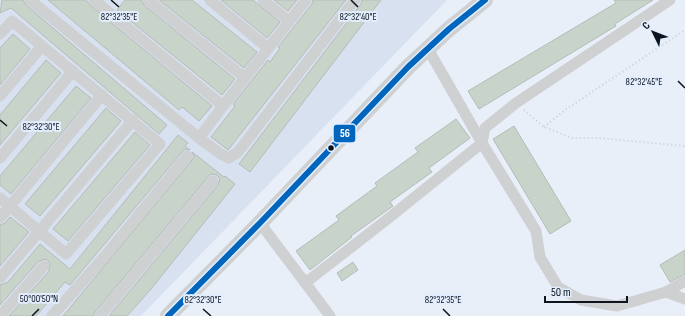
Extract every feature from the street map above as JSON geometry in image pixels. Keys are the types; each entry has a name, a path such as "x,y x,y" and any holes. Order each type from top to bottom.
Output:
{"highway":[{"path":"168,316 260,223 408,67 485,0"}],"lane":[{"path":"30,0 199,138 229,158 238,152 355,0"},
{"path":"148,0 245,78"},
{"path":"210,0 268,48"},
{"path":"263,0 289,21"},
{"path":"199,138 306,0"},
{"path":"303,280 309,280 482,143 485,128 516,103 670,0"},
{"path":"98,1 223,106"},
{"path":"0,34 12,21 133,120 160,144 66,254 0,198"},
{"path":"0,96 42,46"},
{"path":"428,49 482,143 536,231 540,257 558,287 581,300 617,306 666,292 685,280"},
{"path":"0,158 73,71"},
{"path":"0,218 102,95"},
{"path":"0,278 133,120"},
{"path":"52,316 105,256 187,156"},
{"path":"100,316 213,181"},
{"path":"260,223 330,316"},
{"path":"0,316 44,266"},
{"path":"666,292 685,298"}],"path":[{"path":"544,127 565,110 685,30"},
{"path":"516,103 544,127 572,138 599,138 685,146"}],"shaded area":[{"path":"0,0 447,0 141,316 0,316"}],"building":[{"path":"2,0 23,0 26,5 167,125 159,134 11,8 0,13"},
{"path":"48,0 86,0 90,5 212,106 199,121 182,107 179,110"},
{"path":"125,0 141,0 144,5 235,79 222,95 117,10"},
{"path":"159,0 192,0 257,52 244,68"},
{"path":"221,0 253,0 280,22 267,38"},
{"path":"274,0 297,0 288,11"},
{"path":"313,0 346,0 228,150 211,137 235,106 233,104 268,60 270,62 280,48 278,47 312,4"},
{"path":"362,0 381,0 250,172 239,164 361,4"},
{"path":"614,0 653,0 615,24 616,26 479,109 468,91 616,3"},
{"path":"13,34 30,49 0,85 0,48"},
{"path":"46,60 61,73 0,145 0,115"},
{"path":"76,86 91,98 11,194 0,185 0,176"},
{"path":"106,108 121,121 40,216 25,204"},
{"path":"456,119 470,138 429,168 432,172 390,202 393,206 351,236 352,237 310,270 296,251 339,220 336,216 377,186 375,183 418,152 415,148"},
{"path":"514,126 571,221 550,234 493,139"},
{"path":"135,132 150,145 68,241 53,229"},
{"path":"178,135 188,143 185,146 190,150 185,149 182,152 70,285 65,282 36,316 9,316 49,271 50,263 46,259 39,261 0,305 0,285 8,282 40,244 70,269"},
{"path":"192,152 235,184 151,289 127,316 109,316 218,185 220,179 217,175 211,174 208,177 93,316 63,316 192,160 194,157"},
{"path":"10,217 29,232 0,266 0,225 5,223"},
{"path":"685,250 685,274 670,282 660,265"},
{"path":"353,262 358,270 342,281 337,273"}],"transit line":[{"name":"56","path":"168,316 260,223 408,67 449,29 485,0"}]}
